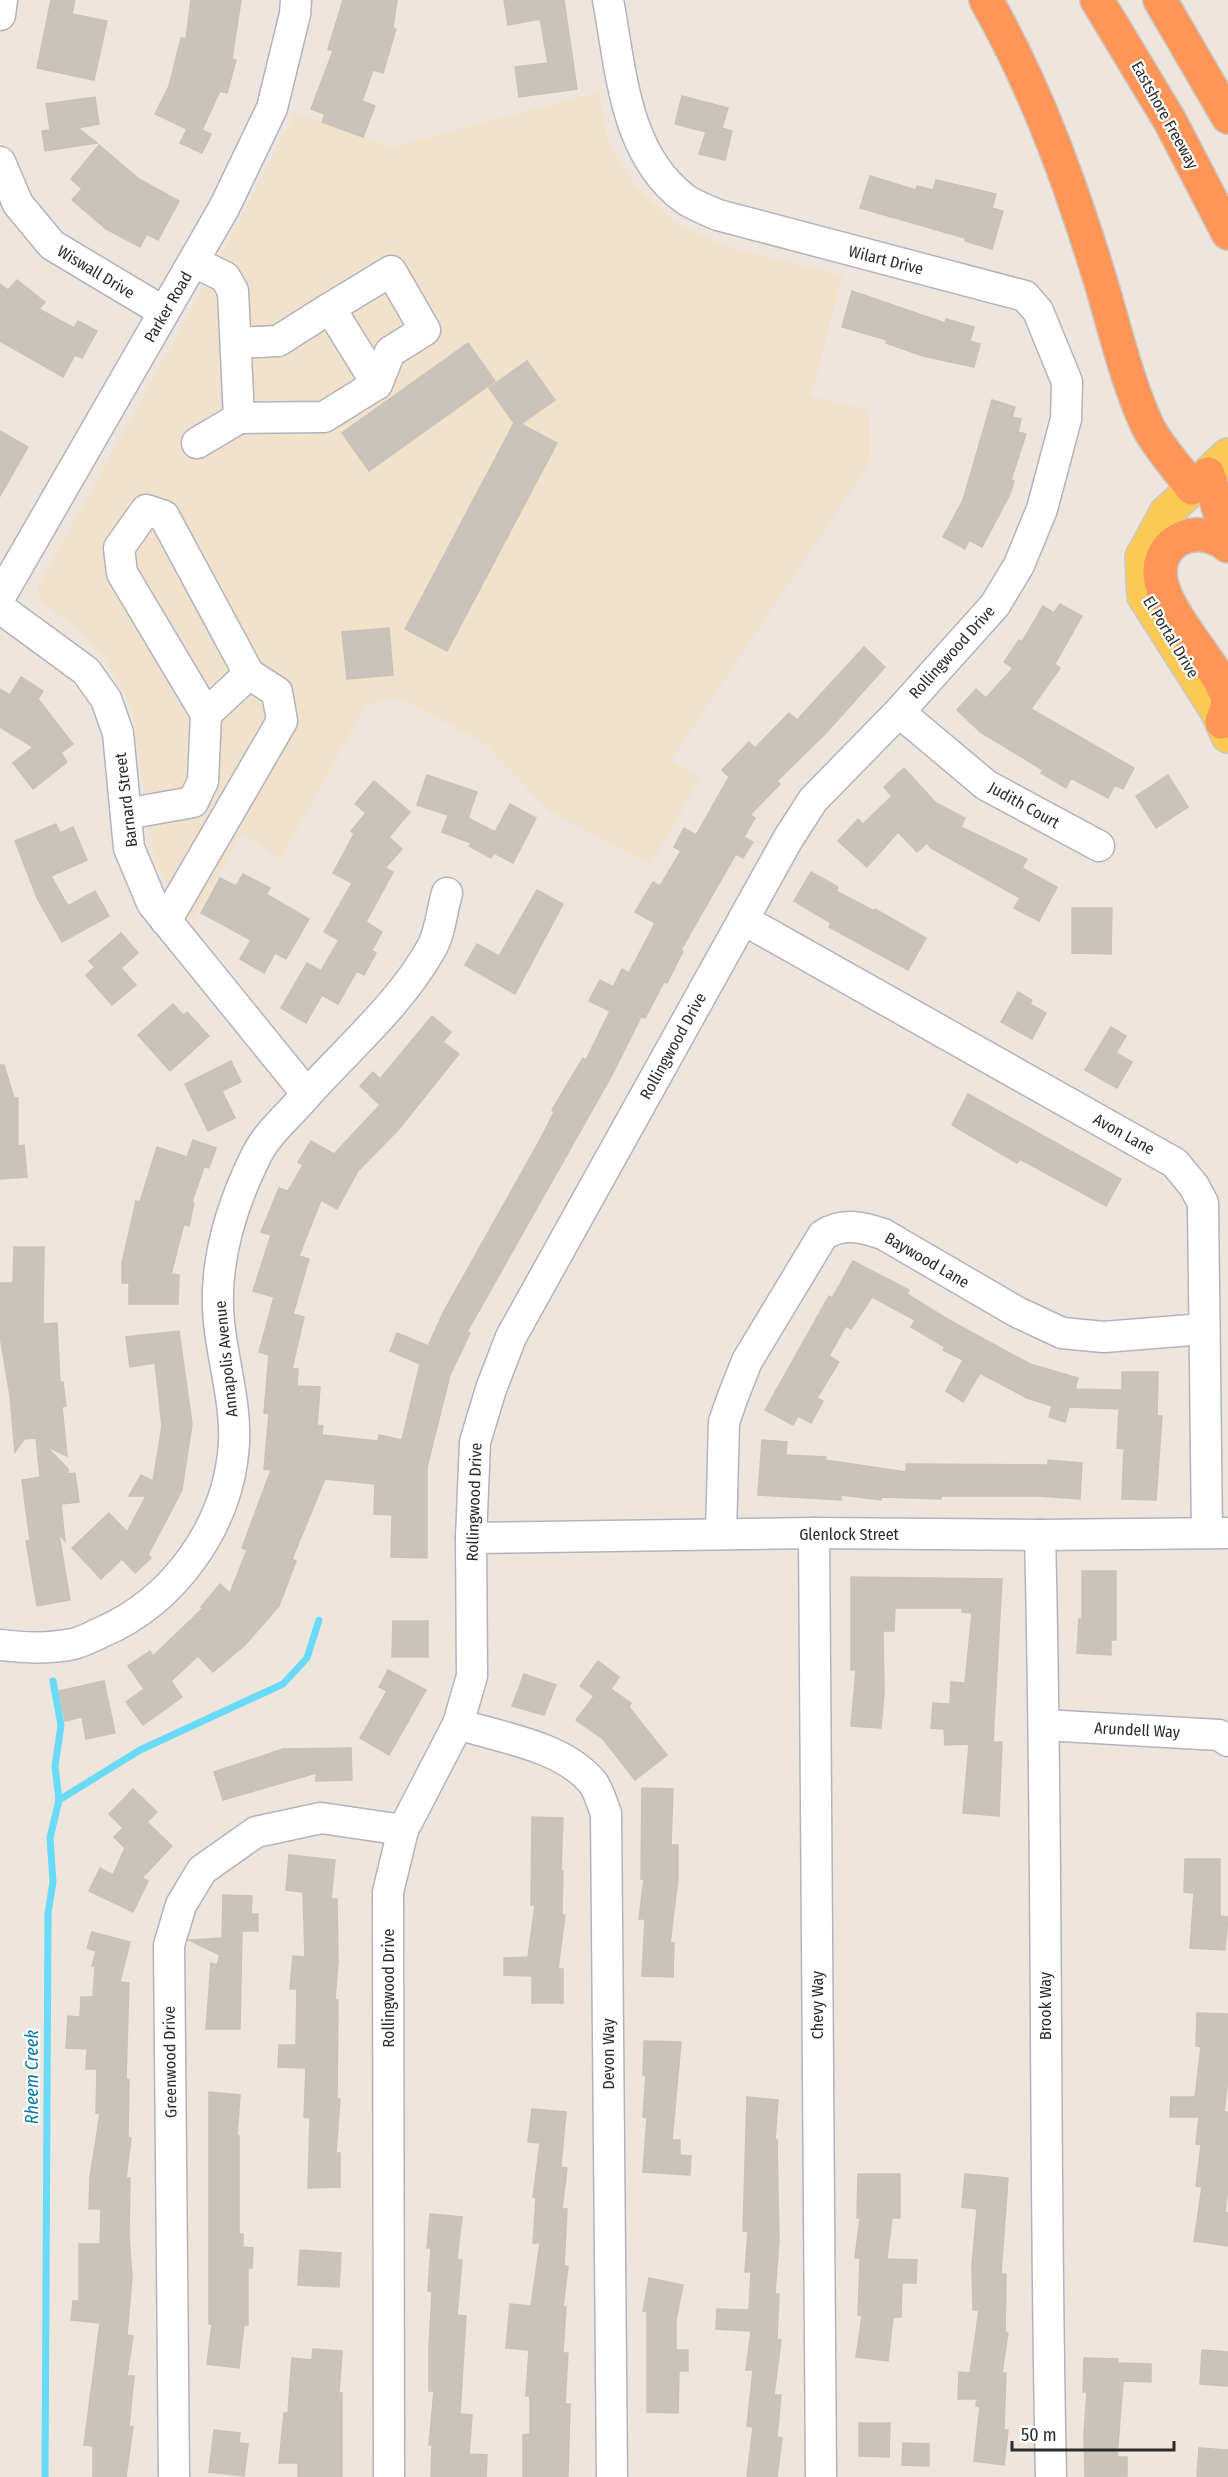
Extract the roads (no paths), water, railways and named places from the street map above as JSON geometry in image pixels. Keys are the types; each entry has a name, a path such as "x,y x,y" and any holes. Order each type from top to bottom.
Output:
{"highway":[{"path":"986,0 1014,49 1047,125 1092,255 1126,371 1148,427 1209,472 1228,539"},
{"name":"Eastshore Freeway","path":"1097,0 1170,121 1228,233"},
{"path":"1160,0 1228,117"},
{"path":"1225,729 1227,698 1206,657 1166,599 1159,572 1166,552 1174,542 1188,535 1213,537 1228,546"}],"main road":[{"name":"El Portal Drive","path":"1209,472 1166,513 1142,557 1144,596 1225,729"}],"street":[{"path":"0,15 2,0"},
{"name":"Parker Road","path":"0,597 224,208 272,108 295,14 296,0"},
{"name":"Wilart Drive","path":"608,0 629,112 640,143 659,174 685,199 718,215 1025,296 1038,311 1067,382 1066,419 1042,508 1019,565"},
{"name":"Wiswall Drive","path":"0,162 18,204 52,245 164,312"},
{"path":"194,262 225,277 233,291 240,418"},
{"path":"197,443 240,418 324,417 377,384 390,352 425,330 391,271 278,341 236,343"},
{"path":"330,308 377,384"},
{"path":"126,814 193,802 203,781 206,714 122,573 118,548 146,510 164,516 249,674 277,692 282,721 166,921"},
{"name":"Rollingwood Drive","path":"389,2477 388,1892 403,1830 458,1724 472,1676 471,1538 475,1442 490,1389 511,1336 788,839 813,801 899,712 994,605 1019,565"},
{"name":"Barnard Street","path":"0,608 86,671 106,699 118,733 129,848 152,903 307,1094"},
{"path":"206,714 249,674"},
{"name":"Judith Court","path":"899,712 986,785 1099,846"},
{"path":"203,781 244,789"},
{"name":"Annapolis Avenue","path":"0,1645 40,1648 74,1644 116,1626 154,1602 194,1558 211,1529 224,1498 234,1444 218,1320 220,1257 234,1201 259,1149 402,990 432,947 447,893"},
{"name":"Avon Lane","path":"744,920 1175,1163 1194,1186 1203,1203 1203,1329 1217,1533"},
{"name":"Baywood Lane","path":"721,1534 724,1422 732,1399 747,1361 824,1235 837,1227 863,1227 883,1234 1017,1312 1062,1333 1104,1337 1203,1329"},
{"name":"Glenlock Street","path":"471,1538 814,1533 1040,1535 1217,1533"},
{"name":"Chevy Way","path":"814,1533 821,2477"},
{"name":"Brook Way","path":"1040,1535 1044,1725 1045,2217 1051,2477"},
{"name":"Devon Way","path":"458,1724 546,1752 573,1764 594,1784 606,1813 612,2477"},
{"name":"Arundell Way","path":"1044,1725 1219,1735 1228,1741"},
{"name":"Greenwood Drive","path":"174,2477 169,1945 181,1905 202,1870 256,1832 321,1818 403,1830"}],"waterway":[{"path":"59,1800 140,1750 283,1684 307,1658 319,1620"},
{"name":"Rheem Creek","path":"45,2477 48,1913 53,1882 50,1838 59,1800 55,1766 61,1725 53,1681"}]}
